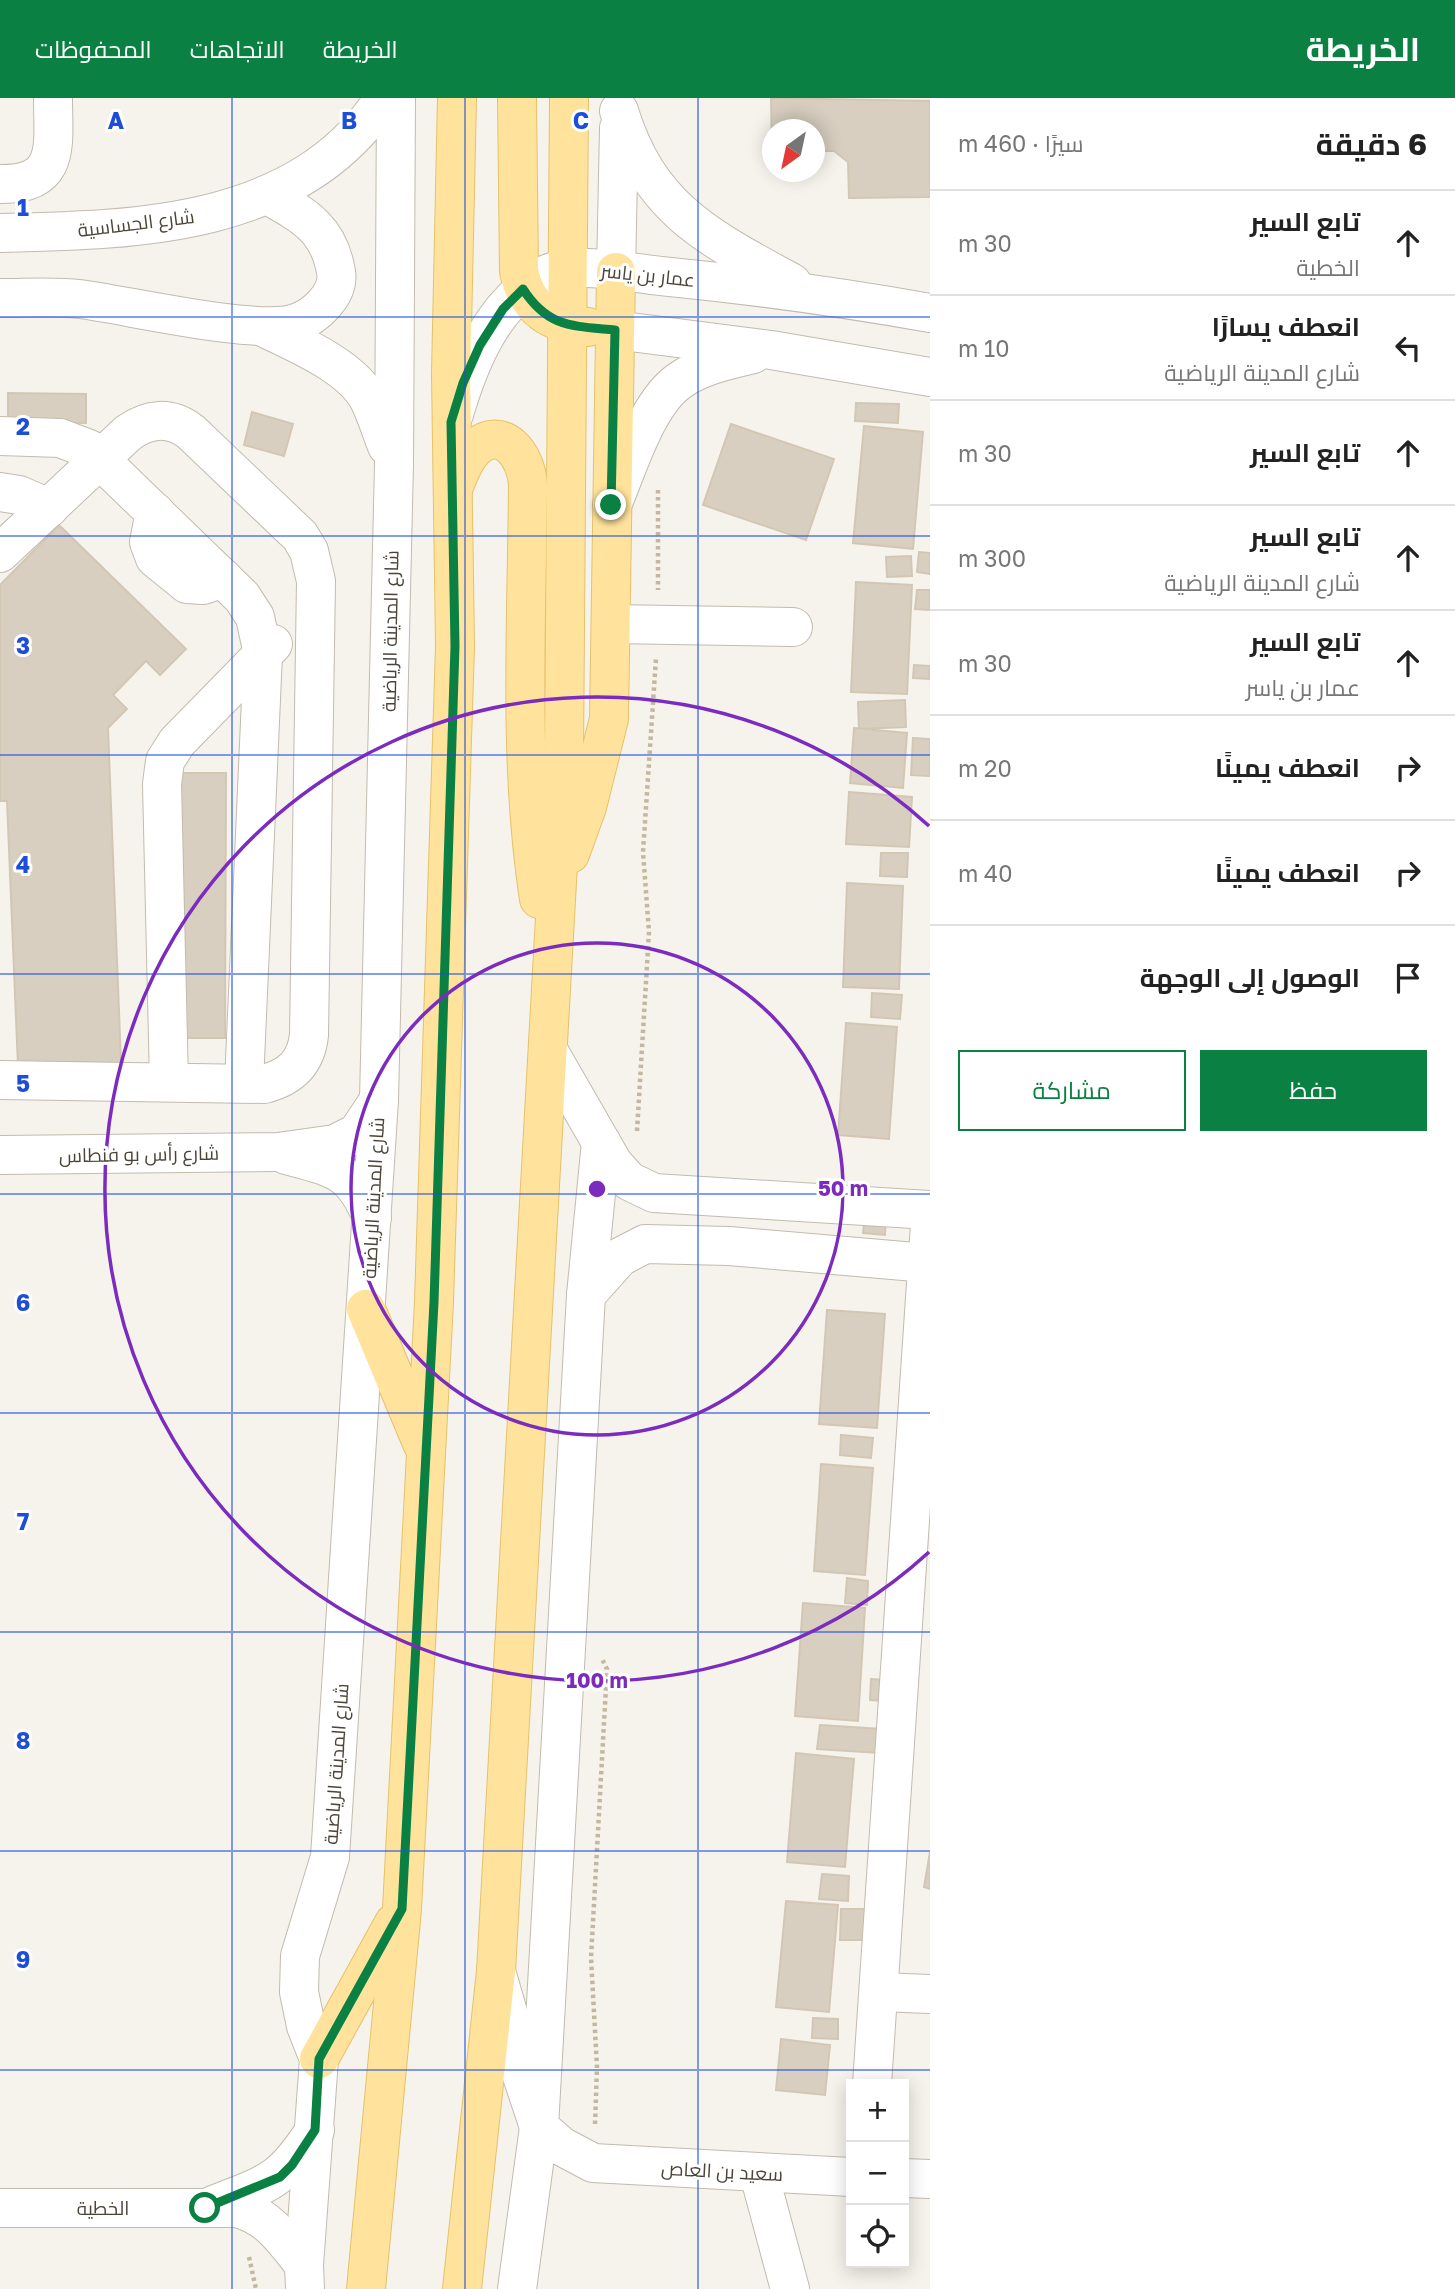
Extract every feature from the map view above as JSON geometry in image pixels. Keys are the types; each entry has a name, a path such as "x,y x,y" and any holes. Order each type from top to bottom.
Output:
{"main road":[{"path":"366,2289 402,1909 426,1455 455,646 451,422 457,98"},
{"path":"517,98 519,271 523,289 541,312 568,325 615,330"},
{"path":"462,2289 496,1971 566,694 569,98"},
{"path":"555,895 587,807 603,748 610,694 611,505 617,272"},
{"path":"453,489 467,457 487,441 512,445 525,462 528,498 525,775 528,827 552,974"},
{"path":"366,1309 426,1455"},
{"path":"319,2059 402,1909"}],"street":[{"path":"0,184 32,181 48,166 53,145 53,98"},
{"name":"شارع الجساسية","path":"0,233 105,231 224,211 270,196 345,146 384,98"},
{"name":"شارع المدينة الرياضية","path":"305,2277 319,2059 306,2026 299,1992 300,1956 330,1857 379,1100 394,464 397,98"},
{"path":"617,272 619,104"},
{"path":"619,104 640,165 674,206 729,248 809,292"},
{"path":"0,298 76,299 263,327 296,323 320,309 333,291 337,275 324,235 303,215 270,196"},
{"name":"عمار بن ياسر","path":"451,422 463,383 480,345 503,309 523,289 546,275 567,269 809,292 930,313"},
{"path":"263,327 323,358 368,397 394,464"},
{"path":"615,330 771,349 930,377"},
{"path":"611,505 648,422 672,386 714,364 771,349"},
{"path":"0,553 128,433 149,421 161,420 182,425 300,536 314,566 315,604 308,1045 298,1066 290,1074 264,1084 0,1080"},
{"path":"0,436 60,438 89,449 242,597 256,617 263,653 244,1083"},
{"path":"0,492 19,495 49,508"},
{"path":"169,1082 163,773 170,751 185,732 315,604"},
{"path":"611,624 793,627"},
{"path":"548,1050 601,1142 629,1181 654,1193 930,1210"},
{"name":"شارع رأس بو فنطاس","path":"0,1156 278,1152 335,1144 351,1138 379,1100"},
{"path":"517,2289 539,2126 586,1295 601,1142"},
{"name":"شارع رأس بو فنطاس","path":"278,1152 324,1166 347,1177 361,1192 372,1218"},
{"path":"872,2079 879,1992 916,1677 930,1224"},
{"path":"586,1295 620,1257 645,1244 729,1246 927,1263"},
{"path":"496,1971 515,2037 521,2073 539,2126"},
{"path":"879,1992 930,1994"},
{"name":"سعيد بن العاص","path":"539,2126 561,2146 593,2163 846,2177"},
{"name":"الخطية","path":"205,2208 280,2177 292,2165 315,2130"},
{"name":"سعيد بن العاص","path":"523,2239 533,2211 545,2191 568,2173 593,2163"},
{"path":"759,2174 790,2289"},
{"path":"909,2178 930,2179"},
{"name":"الخطية","path":"0,2208 237,2208 256,2214 274,2227 305,2277"}],"path":[{"path":"629,1181 640,1111 649,932 643,852 658,625 658,478"},
{"path":"567,1644 588,1645 599,1651 607,1669 591,1958 597,2067 593,2163"}],"building":[{"path":"771,98 930,101 930,197 849,198 848,162 834,151 825,151 825,119 771,119"},
{"path":"8,393 86,394 86,423 8,422"},
{"path":"856,403 899,404 898,423 855,421"},
{"path":"252,412 293,424 284,456 244,445"},
{"path":"731,424 834,459 806,540 703,505"},
{"path":"864,426 923,432 913,549 853,543"},
{"path":"59,525 186,649 160,675 146,661 113,695 127,709 108,728 121,1063 18,1067 7,801 0,801 0,585"},
{"path":"919,552 930,553 930,574 917,572"},
{"path":"911,556 912,576 887,577 886,557"},
{"path":"856,582 912,585 907,694 851,692"},
{"path":"917,590 930,590 930,610 915,609"},
{"path":"914,665 930,666 929,679 913,678"},
{"path":"905,700 906,727 859,729 858,702"},
{"path":"854,728 907,733 903,788 850,783"},
{"path":"913,738 930,739 930,776 911,775"},
{"path":"181,773 226,773 225,1038 179,1038"},
{"path":"849,792 912,797 909,847 846,844"},
{"path":"881,853 908,853 907,877 880,876"},
{"path":"847,883 903,886 899,989 843,987"},
{"path":"872,993 902,995 900,1019 871,1017"},
{"path":"846,1023 897,1027 889,1139 838,1135"},
{"path":"865,1214 886,1216 885,1235 863,1233"},
{"path":"827,1310 885,1314 877,1428 819,1424"},
{"path":"841,1435 873,1438 871,1458 840,1455"},
{"path":"821,1464 873,1468 865,1575 814,1571"},
{"path":"847,1578 868,1581 867,1605 845,1603"},
{"path":"803,1603 865,1608 858,1721 795,1716"},
{"path":"871,1679 885,1680 884,1701 870,1700"},
{"path":"820,1725 882,1729 880,1753 817,1749"},
{"path":"796,1753 854,1759 845,1867 787,1862"},
{"path":"930,1852 930,1889 924,1887"},
{"path":"822,1874 849,1876 848,1901 819,1899"},
{"path":"786,1901 838,1905 829,2012 776,2007"},
{"path":"841,1909 866,1909 865,1940 840,1940"},
{"path":"813,2018 838,2019 838,2039 812,2038"},
{"path":"781,2039 830,2045 825,2095 776,2090"}],"route":[{"path":"205,2208 264,2185 280,2177 292,2165 315,2130 319,2059 402,1909 434,1302 455,646 451,422 463,383 480,345 503,309 523,289 535,306 555,321 615,330 611,505"}]}
